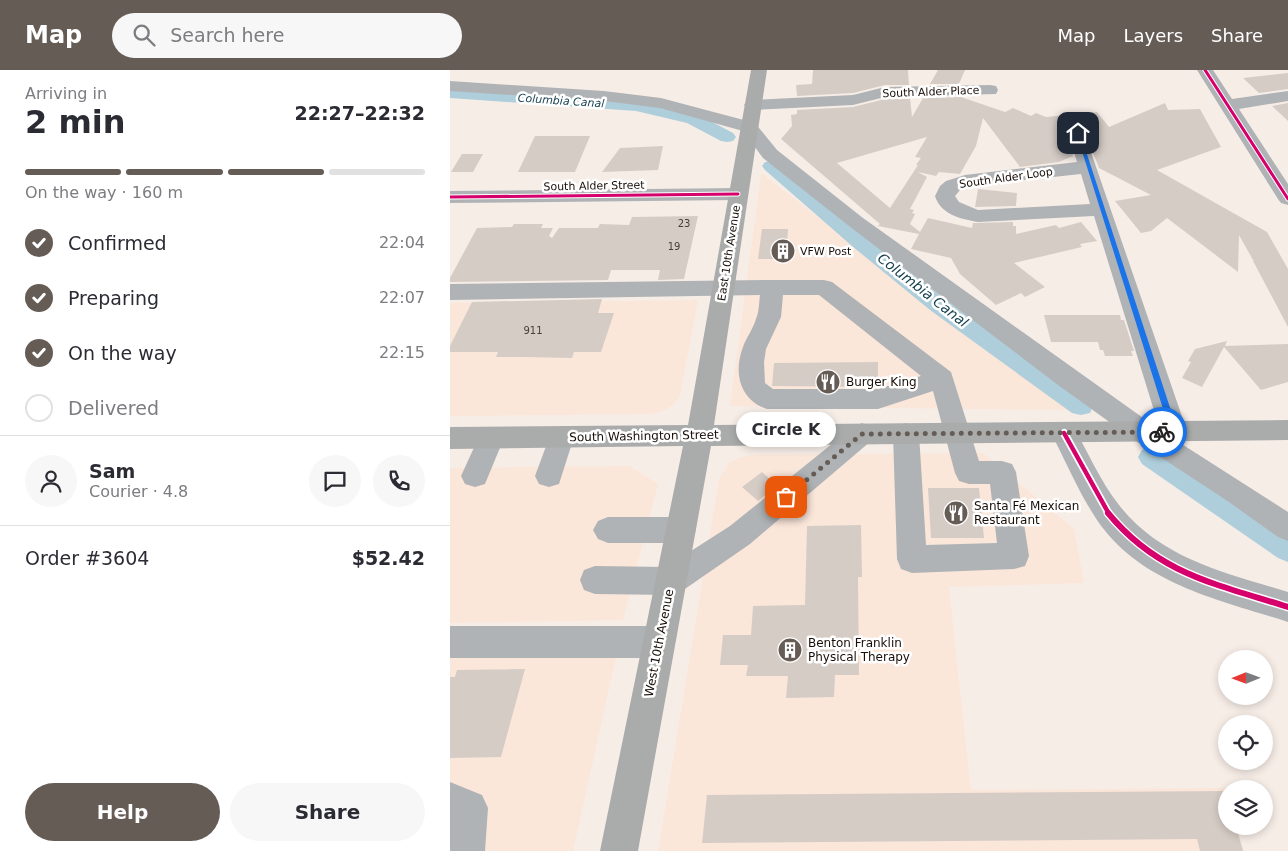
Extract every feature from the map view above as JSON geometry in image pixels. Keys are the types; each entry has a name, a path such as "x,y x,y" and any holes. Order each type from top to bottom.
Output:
{"main road":[{"name":"East 10th Avenue","path":"699,436 759,70"},
{"name":"South Washington Street","path":"450,438 1288,430"},
{"name":"West 10th Avenue","path":"619,851 699,436"}],"street":[{"path":"1205,70 1227,104 1281,176 1288,199"},
{"path":"450,86 604,96 661,103 750,127 770,154 856,222 1142,432 1288,528"},
{"name":"South Alder Place","path":"753,105 853,100 885,92 990,90"},
{"path":"1227,104 1244,104 1254,100 1288,96"},
{"path":"1078,133 1174,432"},
{"name":"South Alder Loop","path":"1088,167 965,181 948,188 946,201 951,208 959,212 978,216 1102,209"},
{"name":"South Alder Street","path":"450,197 738,194"},
{"path":"450,292 824,286 942,379 969,473 1002,472 1014,556 912,559 906,434"},
{"path":"772,287 769,318 754,348 752,362 753,387 767,399 878,399 942,379"},
{"path":"1064,432 1109,515 1126,535 1147,554 1198,579 1288,607"},
{"path":"595,580 671,581 740,535 862,434"},
{"path":"549,476 561,437"},
{"path":"476,476 491,438"},
{"path":"608,530 681,530"},
{"path":"450,642 659,642"},
{"path":"450,801 469,808 466,851"}],"shaded area":[{"path":"761,173 1069,410 730,406"},
{"path":"698,300 680,396 673,405 663,411 650,414 450,416 450,303"},
{"path":"983,453 1074,529 1084,583 949,587 971,790 1218,788 1218,835 1240,835 1244,851 658,851 719,479 729,463 738,458 752,455"},
{"path":"630,466 658,484 623,620 450,623 450,468"},
{"path":"450,657 616,657 573,851 450,851"}],"building":[{"path":"813,70 908,70 909,85 885,85 853,93 797,96 796,85 812,84"},
{"path":"938,70 965,70 959,84 930,84"},
{"path":"1288,73 1288,89 1259,93 1243,78"},
{"path":"961,97 1005,112 1013,108 1031,116 1036,113 1046,117 1097,112 1109,127 1165,103 1168,110 1200,109 1221,147 1157,170 1267,232 1288,269 1288,327 1239,235 1238,272 1167,218 1151,231 1141,233 1115,201 1151,195 1099,168 1083,127 1071,127 1066,132 1073,156 1059,162 1020,167 983,118 976,146 960,174 939,172 936,176 918,172 927,177 910,209 914,210 912,213 915,214 910,224 920,232 928,218 972,228 973,223 1013,222 1013,226 1016,226 1016,234 1056,225 1059,228 1081,222 1097,241 1080,244 1082,247 1014,263 1045,287 1025,297 1021,293 996,305 960,274 951,258 911,249 919,234 878,226 880,224 781,139 792,126 791,115 797,114 797,110 853,107 885,99 910,98 912,117 923,98","holes":["927,137 915,157 921,158 916,165 918,165 890,208 837,163"]},
{"path":"1288,103 1288,121 1272,106"},
{"path":"535,136 590,136 575,172 518,172"},
{"path":"663,146 658,170 602,172 620,148"},
{"path":"462,154 483,154 473,172 451,172"},
{"path":"978,189 1017,193 1016,206 975,207"},
{"path":"698,216 684,279 658,280 660,270 611,270 608,280 450,282 450,278 477,228 512,227 514,224 543,224 541,228 553,228 549,236 552,238 559,228 598,228 600,224 629,225 632,217"},
{"name":"VFW Post","path":"762,229 788,229 786,259 758,259"},
{"path":"602,299 598,313 614,313 601,352 574,352 572,358 496,357 498,352 450,352 450,346 472,302"},
{"path":"1044,315 1120,315 1121,320 1124,320 1134,351 1131,351 1133,356 1105,356 1103,350 1100,350 1098,342 1051,342"},
{"path":"1227,341 1225,346 1288,344 1288,382 1261,390 1224,347 1202,387 1182,378 1191,362 1188,361 1195,349"},
{"name":"Burger King","path":"878,362 878,387 772,386 774,363"},
{"path":"762,472 777,485 758,501 742,487"},
{"name":"Santa Fé Mexican Restaurant","path":"928,488 979,488 984,538 931,538"},
{"name":"Benton Franklin Physical Therapy","path":"861,525 862,577 858,577 859,675 835,675 834,697 786,698 788,676 746,676 748,665 720,665 723,635 751,635 753,606 805,605 807,526"},
{"path":"525,669 501,757 450,758 450,677 455,677 457,670"},
{"path":"1218,791 1218,835 1239,835 1243,851 1200,851 1197,839 702,843 707,795"}],"waterway":[{"name":"Columbia Canal","path":"450,93 636,106 693,119 727,137"},
{"name":"Columbia Canal","path":"771,166 859,242 938,305 1081,406"},
{"name":"Columbia Canal","path":"1151,457 1288,549"}],"cycle path":[{"path":"1205,70 1288,199"},
{"path":"450,197 738,194"},
{"path":"1064,433 1090,484 1108,513 1125,534 1145,550 1166,564 1189,575 1288,607"}],"way so far":[{"path":"786,497 862,434 1162,432"}],"place":[{"name":"VFW Post","path":"783,251"},
{"name":"Burger King","path":"828,382"},
{"name":"Circle K","path":"786,497"},
{"name":"Santa Fé Mexican Restaurant","path":"956,513"},
{"name":"Benton Franklin Physical Therapy","path":"790,650"}],"route":[{"path":"1078,133 1174,432 1162,432"}]}
